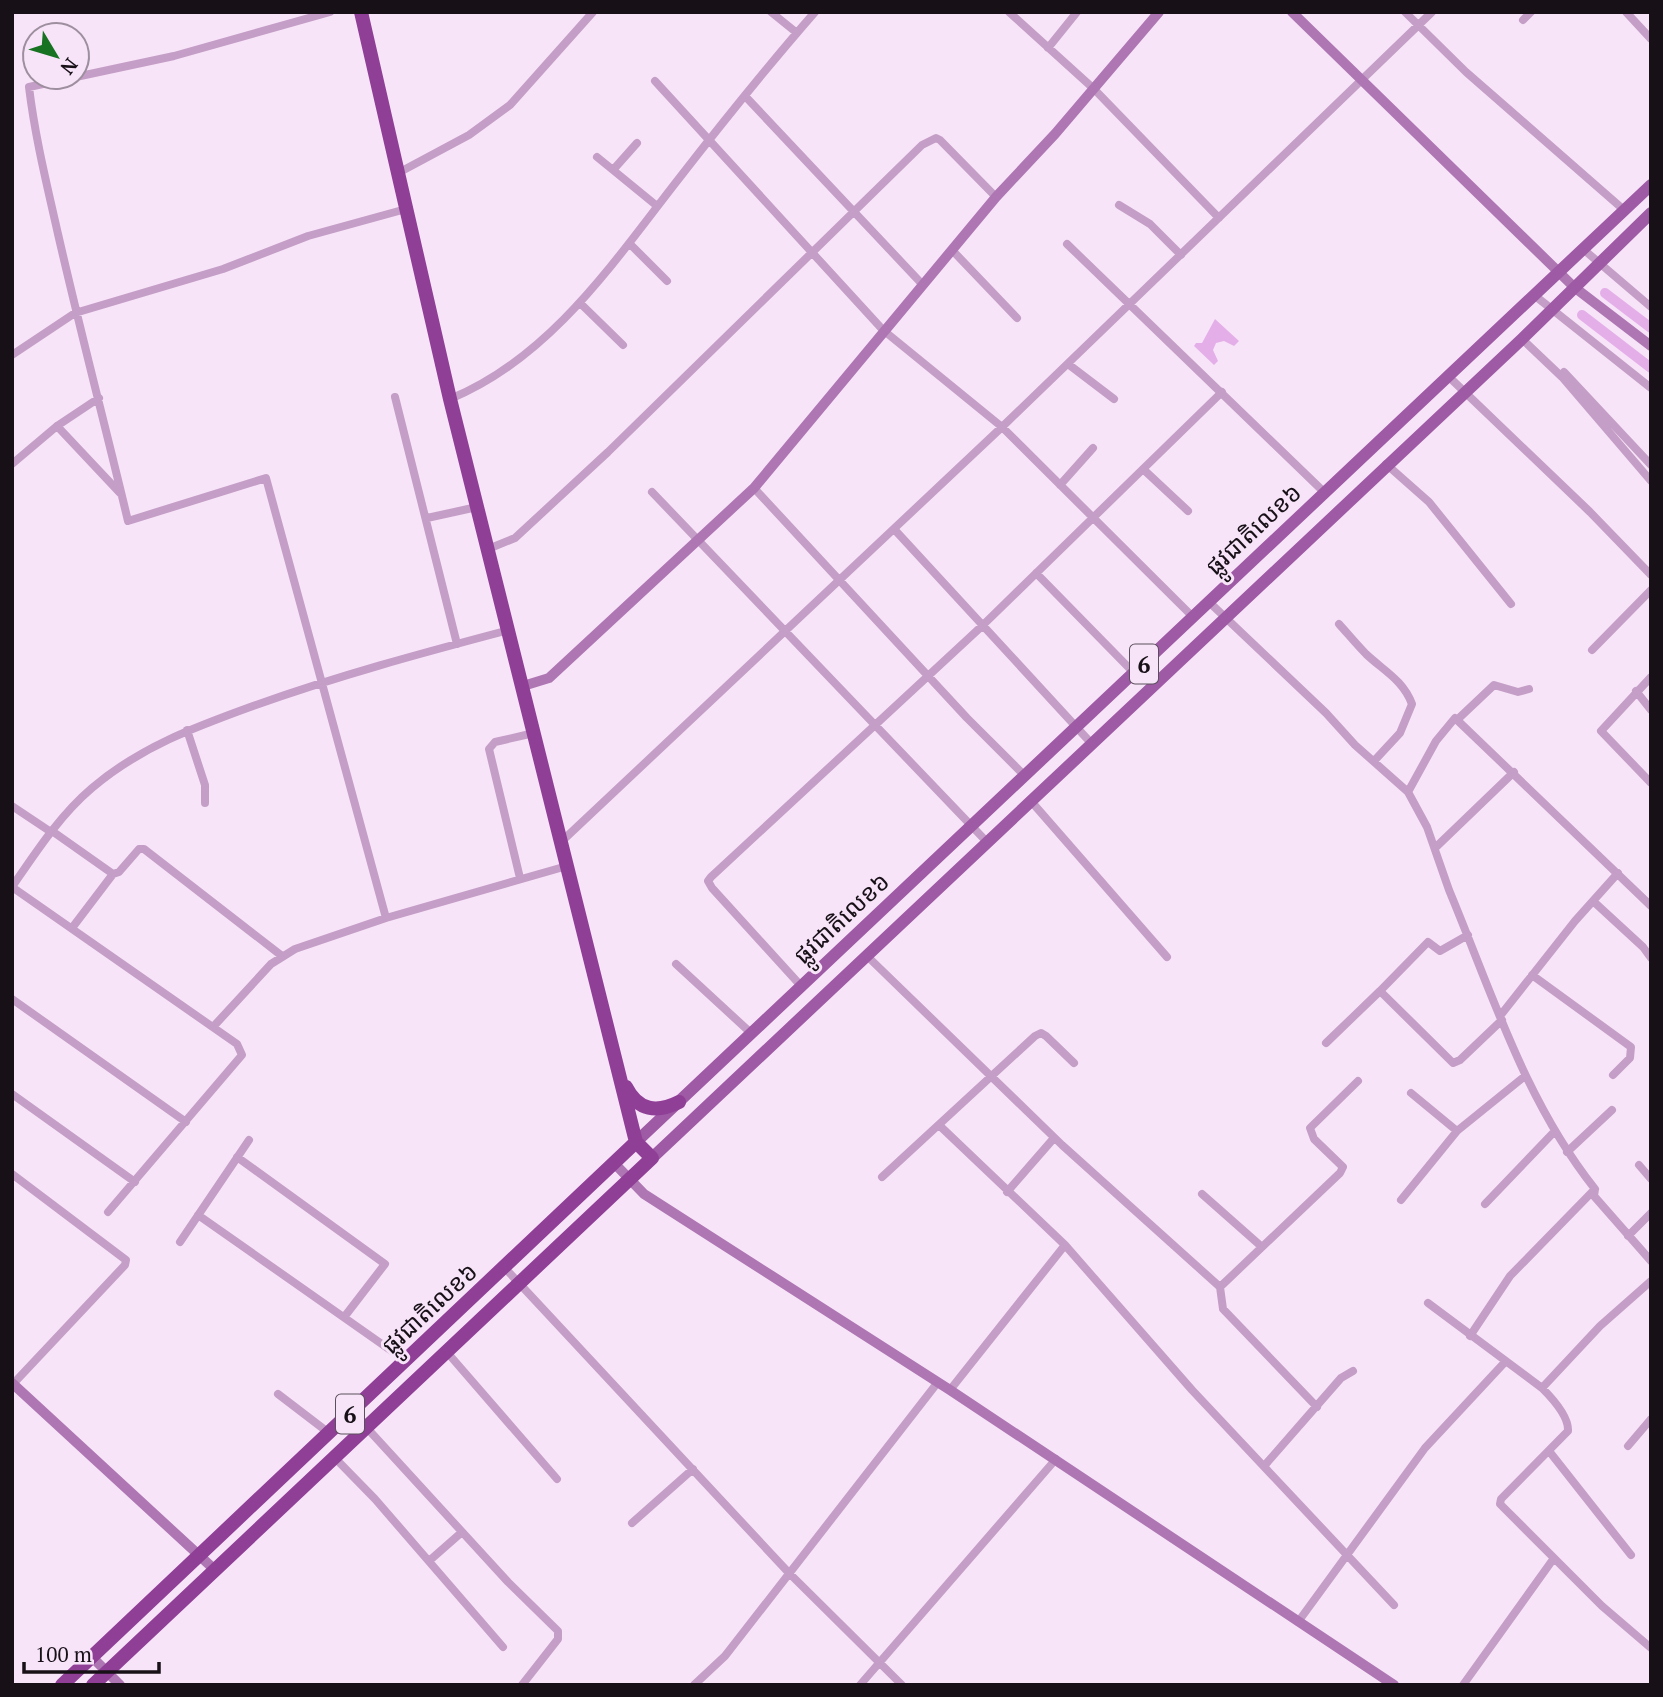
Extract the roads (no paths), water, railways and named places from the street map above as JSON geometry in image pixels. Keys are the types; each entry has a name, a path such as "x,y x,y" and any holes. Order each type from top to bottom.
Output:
{"highway":[{"path":"361,12 450,399 636,1142 652,1158"},
{"path":"620,1077 631,1097 650,1110 663,1110 679,1102"},
{"name":"ផ្លូវជាតិលេខ៦","path":"62,1685 636,1142"},
{"name":"ផ្លូវជាតិលេខ៦","path":"93,1685 652,1158"}],"main road":[{"name":"ផ្លូវជាតិលេខ៦","path":"636,1142 1651,185"},
{"name":"ផ្លូវជាតិលេខ៦","path":"652,1158 1386,464 1522,339 1651,213"}],"street":[{"path":"330,12 174,56 29,87 34,130 75,313 99,398 128,521 266,478 386,918"},
{"path":"397,173 469,135 510,104 593,12"},
{"path":"771,12 797,33"},
{"path":"450,399 479,387 540,341 580,303 815,12"},
{"path":"1009,12 1094,89 1219,218"},
{"path":"1048,48 1077,12"},
{"path":"523,686 549,678 754,488 996,197 1094,89 1159,12"},
{"path":"1292,12 1574,287 1651,346"},
{"path":"1405,12 1466,72 1624,211"},
{"path":"561,842 1002,427 1432,12"},
{"path":"1523,20 1531,12"},
{"path":"1626,12 1651,39"},
{"path":"655,81 883,330 1002,427 1193,617"},
{"path":"745,96 922,284"},
{"path":"488,549 515,538 922,145 936,138 996,197"},
{"path":"613,170 637,143"},
{"path":"597,158 657,206"},
{"path":"1119,205 1143,218 1181,255"},
{"path":"12,355 75,313 223,269 308,236 406,209"},
{"path":"1067,243 1325,492"},
{"path":"630,244 667,281"},
{"path":"1583,248 1598,264 1651,307"},
{"path":"953,250 1017,318"},
{"path":"1534,295 1651,388"},
{"path":"580,303 623,345"},
{"path":"1522,339 1562,377 1651,481"},
{"path":"1542,358 1551,358 1651,465"},
{"path":"1068,364 1114,399"},
{"path":"1448,376 1651,575"},
{"path":"802,987 709,881 982,626 1222,392"},
{"path":"396,397 457,644"},
{"path":"12,464 57,426 99,398"},
{"path":"57,426 122,496"},
{"path":"1060,485 1093,447"},
{"path":"1386,464 1429,502 1511,604"},
{"path":"1143,469 1188,511"},
{"path":"754,488 1025,776"},
{"path":"652,492 986,841"},
{"path":"427,518 477,507"},
{"path":"894,529 1091,743"},
{"path":"1036,573 1134,673"},
{"path":"1592,650 1651,590"},
{"path":"1209,602 1408,792 1435,848 1525,1076 1554,1132 1595,1189 1594,1196 1651,1261"},
{"path":"1339,624 1368,656 1408,691 1412,704 1399,733 1374,761"},
{"path":"108,1212 242,1055 237,1044 12,887 51,831 103,779 141,753 187,730 322,681 509,630"},
{"path":"1651,677 1601,731 1651,783"},
{"path":"1408,792 1453,719 1458,719 1494,685 1518,692 1530,689"},
{"path":"1636,691 1651,710"},
{"path":"1458,719 1651,906"},
{"path":"187,730 205,785 205,803"},
{"path":"520,878 489,749 495,742 534,733"},
{"path":"1435,848 1514,772"},
{"path":"1030,800 1167,957"},
{"path":"12,806 113,874"},
{"path":"72,928 113,874 119,872 141,848 282,956"},
{"path":"213,1027 282,956 386,918 567,866"},
{"path":"1380,991 1453,1063 1460,1060 1501,1018 1532,975 1618,873"},
{"path":"1593,901 1643,947 1651,958"},
{"path":"1326,1043 1428,942 1440,951 1468,935"},
{"path":"866,955 1054,1138 1220,1287 1223,1309 1317,1407"},
{"path":"676,964 752,1034"},
{"path":"1532,975 1631,1047 1630,1058 1613,1075"},
{"path":"12,999 186,1122"},
{"path":"882,1177 1041,1033 1074,1063"},
{"path":"1401,1200 1457,1131 1525,1076"},
{"path":"1220,1287 1340,1173 1343,1167 1314,1139 1310,1128 1358,1081"},
{"path":"1410,1093 1457,1131"},
{"path":"12,1094 135,1182"},
{"path":"1567,1152 1612,1110"},
{"path":"940,1126 1065,1245 1192,1390 1394,1605"},
{"path":"1485,1204 1554,1132"},
{"path":"1007,1192 1054,1138"},
{"path":"180,1242 250,1140"},
{"path":"237,1157 384,1264 345,1316"},
{"path":"614,1163 644,1194 938,1382 1394,1685"},
{"path":"1639,1165 1651,1180"},
{"path":"14,1180 126,1259 125,1265 13,1384 215,1570"},
{"path":"1470,1336 1510,1276 1595,1189"},
{"path":"1202,1194 1262,1247"},
{"path":"1628,1236 1651,1213"},
{"path":"198,1215 406,1361"},
{"path":"950,1390 1065,1245"},
{"path":"504,1268 789,1573 902,1685"},
{"path":"1542,1388 1600,1326 1651,1280"},
{"path":"1427,1303 1542,1388 1556,1404 1569,1429 1499,1502 1554,1558 1650,1647"},
{"path":"446,1351 557,1479"},
{"path":"1298,1622 1425,1448 1505,1362"},
{"path":"1265,1465 1341,1378 1353,1371"},
{"path":"694,1685 725,1656 938,1382"},
{"path":"278,1394 329,1433"},
{"path":"1628,1446 1651,1419"},
{"path":"366,1427 558,1631 558,1639 522,1685"},
{"path":"1549,1451 1632,1555"},
{"path":"334,1457 503,1647"},
{"path":"860,1685 1056,1460"},
{"path":"632,1523 693,1469"},
{"path":"429,1561 462,1532"},
{"path":"1463,1685 1554,1558"},
{"path":"92,1657 120,1685"}],"waterway":[{"path":"1605,293 1651,328"},
{"path":"1582,315 1651,368"}]}
